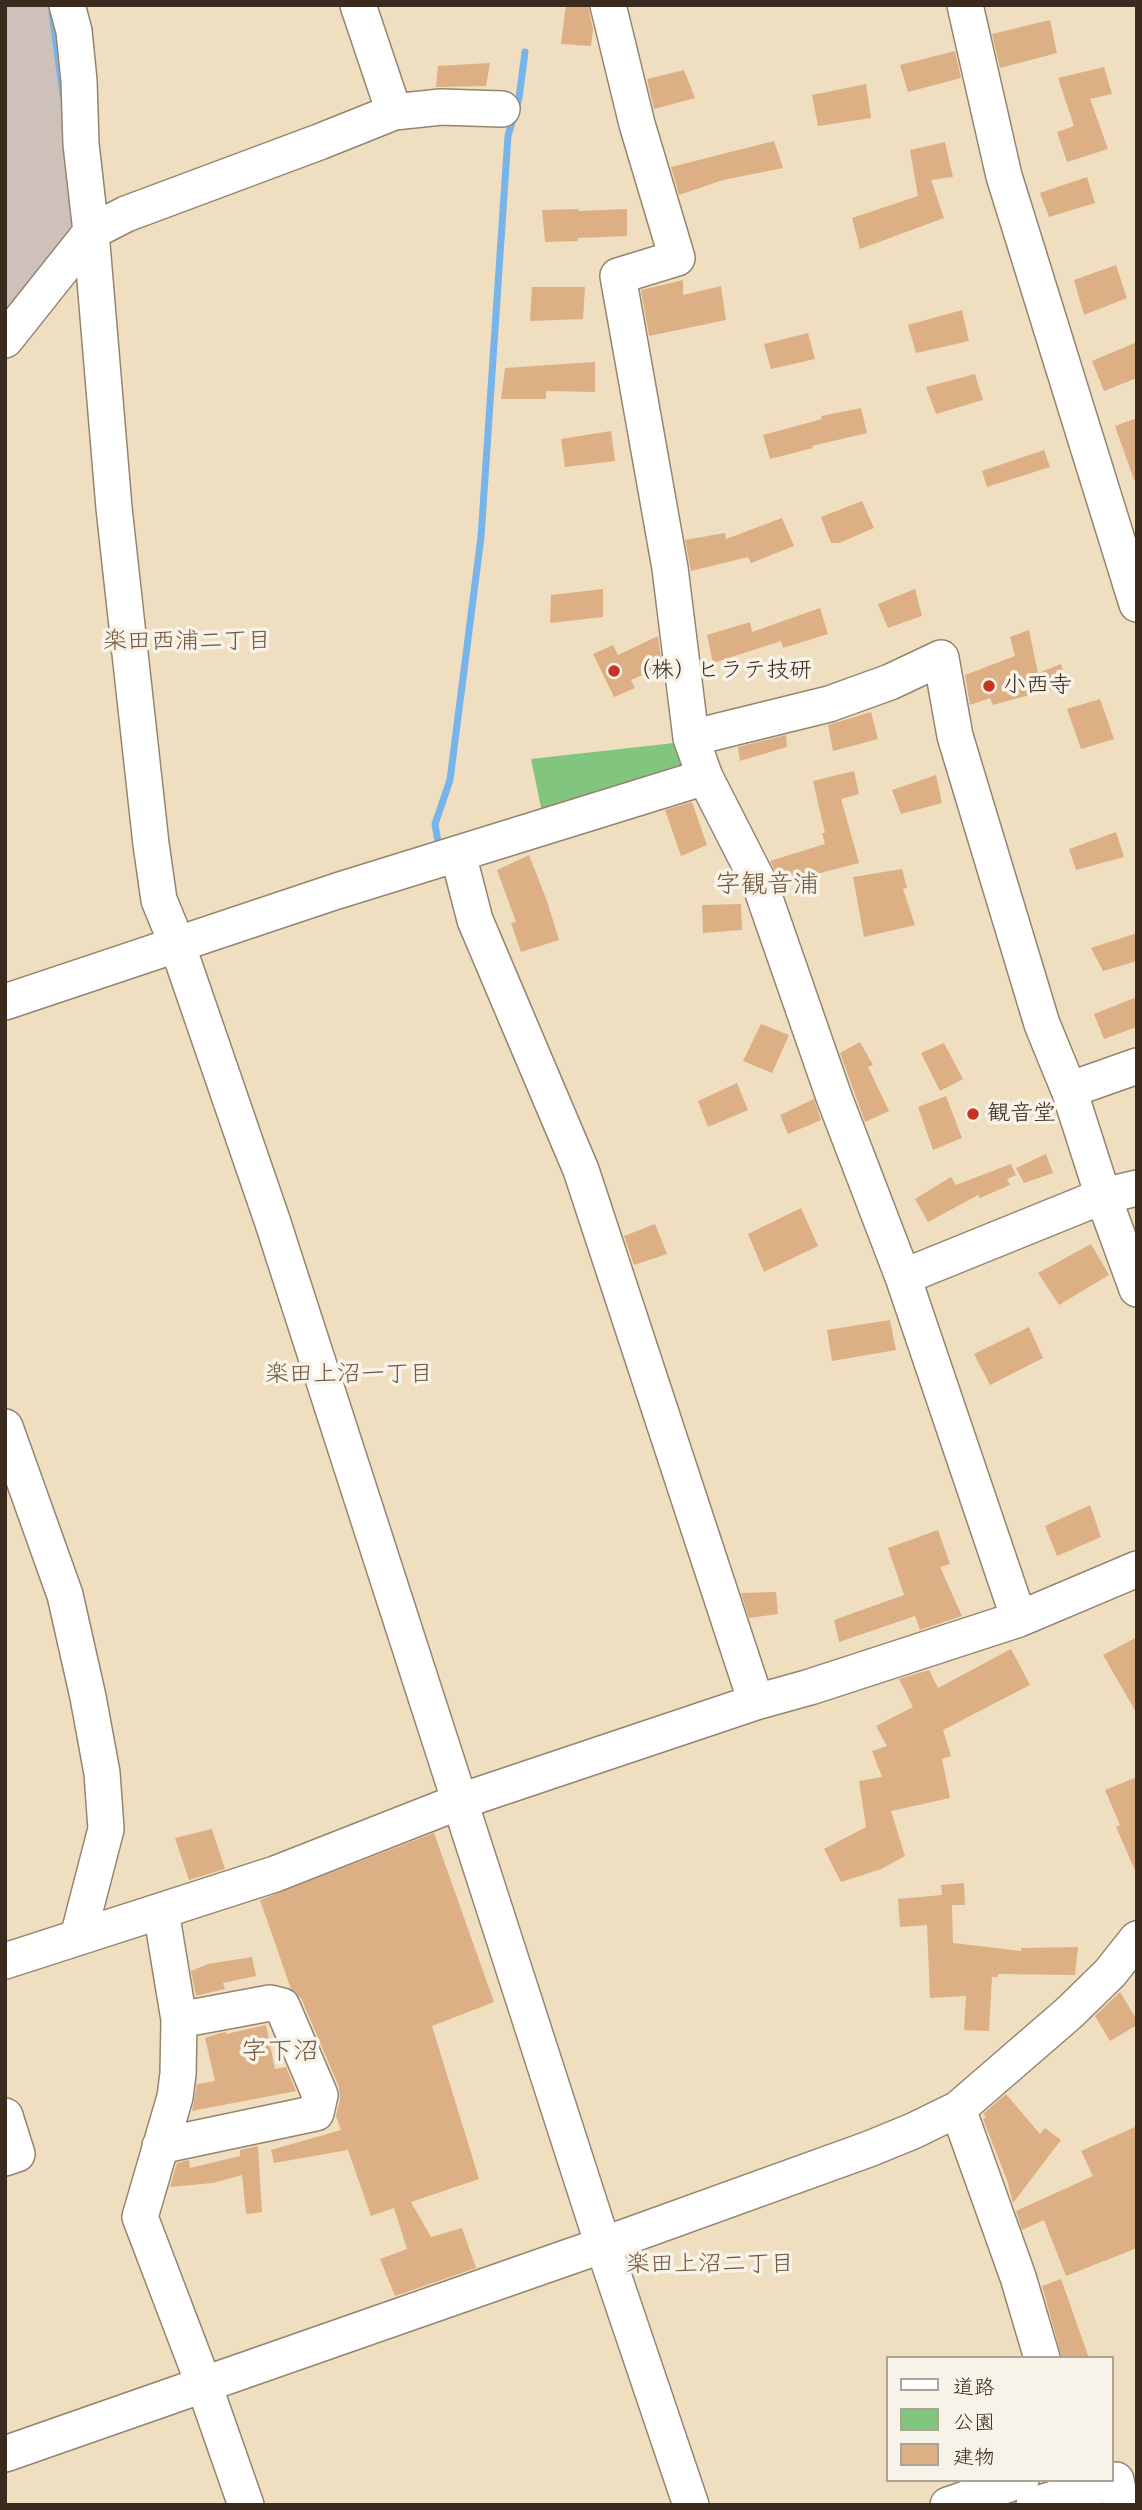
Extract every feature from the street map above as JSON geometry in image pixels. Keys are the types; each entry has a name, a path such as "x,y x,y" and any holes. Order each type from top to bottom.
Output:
{"street":[{"path":"67,5 74,32 81,144 114,508 159,900 177,944 272,1220 603,2245 691,2505"},
{"path":"358,5 394,112"},
{"path":"608,5 637,124 677,258 618,276 670,568 691,737 705,777 761,887 834,1097 903,1277 1019,1619"},
{"path":"965,5 1004,176 1137,603"},
{"path":"5,340 91,232 126,214 394,112 441,107 502,109"},
{"path":"691,737 829,704 890,682 941,658 955,736 1042,1024 1069,1090 1103,1196 1137,1289"},
{"path":"5,1002 337,891 705,777"},
{"path":"458,854 475,920 581,1170 756,1702"},
{"path":"1069,1090 1137,1066"},
{"path":"903,1277 1103,1196 1137,1188"},
{"path":"5,1427 65,1595 102,1773 106,1829 78,1937"},
{"path":"5,1961 275,1874 461,1801 756,1702 1019,1619 1137,1569"},
{"path":"161,1911 179,2020 176,2097 140,2217 246,2505"},
{"path":"5,2454 603,2245 913,2131 958,2109 1069,2012 1110,1973 1137,1939"},
{"path":"160,2146 316,2113 320,2095 282,2006 270,2003 179,2020"},
{"path":"958,2109 1018,2277 1041,2356"},
{"path":"5,2116 17,2154 5,2158"},
{"path":"948,2505 1015,2482"},
{"path":"1034,2505 1111,2485"}],"shaded area":[{"path":"5,5 51,5 64,46 73,248 5,328"}],"green space":[{"path":"683,742 687,772 543,817 531,759"}],"building":[{"path":"566,5 588,5 593,29 591,46 561,44"},
{"path":"1050,20 1057,53 1000,68 992,34"},
{"path":"955,51 961,78 908,92 900,65"},
{"path":"490,63 486,86 436,87 438,66"},
{"path":"1104,67 1112,94 1090,99 1108,149 1067,162 1057,132 1074,126 1058,78"},
{"path":"684,70 695,98 654,109 647,79"},
{"path":"866,84 871,118 818,126 812,95"},
{"path":"774,141 783,168 723,180 679,195 671,167"},
{"path":"945,142 953,177 931,180 944,218 860,249 852,218 918,196 910,150"},
{"path":"1087,177 1095,203 1049,217 1040,193"},
{"path":"579,209 578,211 627,209 627,236 545,242 542,210"},
{"path":"1116,265 1127,298 1084,315 1074,280"},
{"path":"683,280 683,295 721,286 726,320 649,336 641,290"},
{"path":"532,287 585,287 583,319 530,321"},
{"path":"962,310 969,341 916,353 908,325"},
{"path":"808,333 815,359 771,369 764,344"},
{"path":"1137,342 1137,378 1104,391 1092,361"},
{"path":"595,362 595,392 546,391 546,399 501,399 505,368"},
{"path":"975,374 983,400 936,414 926,387"},
{"path":"861,408 867,433 770,459 763,435 822,419 821,416"},
{"path":"1137,418 1137,480 1134,480 1115,426"},
{"path":"611,431 615,461 565,467 561,439"},
{"path":"1044,450 1050,467 987,487 982,471"},
{"path":"862,501 874,528 839,543 831,543 821,517"},
{"path":"782,518 794,546 751,563 748,557 691,571 685,540 725,533 726,539"},
{"path":"603,589 603,617 550,623 551,595"},
{"path":"915,589 922,616 888,628 878,604"},
{"path":"820,608 828,634 783,648 781,641 713,663 707,635 750,622 752,632"},
{"path":"1029,630 1038,673 1061,664 1066,685 993,705 990,698 970,705 965,675 1015,656 1010,637"},
{"path":"658,636 662,666 631,680 635,688 614,697 593,654 613,645 618,655"},
{"path":"1100,699 1114,739 1081,749 1067,709"},
{"path":"871,712 878,739 833,751 828,725"},
{"path":"786,735 787,747 740,761 738,747"},
{"path":"854,771 859,794 841,799 859,863 781,883 770,861 825,844 813,781"},
{"path":"936,775 942,803 901,814 892,790"},
{"path":"692,802 707,845 681,856 665,810"},
{"path":"1116,832 1124,857 1076,870 1069,849"},
{"path":"529,855 559,940 521,952 511,923 516,922 497,870"},
{"path":"902,869 907,888 903,889 915,925 864,937 853,877"},
{"path":"741,904 742,930 703,933 702,905"},
{"path":"1137,933 1137,961 1103,971 1091,948"},
{"path":"1137,997 1137,1027 1104,1039 1094,1014"},
{"path":"761,1024 789,1035 772,1073 743,1061"},
{"path":"860,1042 873,1065 868,1067 889,1111 865,1122 840,1053"},
{"path":"944,1043 963,1079 940,1091 921,1053"},
{"path":"737,1083 748,1110 708,1127 698,1101"},
{"path":"946,1096 962,1138 933,1150 918,1107"},
{"path":"814,1099 821,1120 788,1134 780,1115"},
{"path":"1046,1154 1053,1173 1024,1183 1016,1168"},
{"path":"1011,1164 1016,1175 1007,1179 1010,1185 980,1198 978,1195 928,1222 915,1199 951,1177 956,1185"},
{"path":"801,1208 818,1246 764,1272 748,1234"},
{"path":"655,1224 667,1254 634,1265 624,1236"},
{"path":"1091,1244 1109,1275 1059,1305 1038,1273"},
{"path":"890,1320 896,1350 832,1361 827,1330"},
{"path":"1029,1327 1043,1358 990,1385 974,1354"},
{"path":"1090,1505 1101,1537 1057,1556 1045,1526"},
{"path":"938,1530 950,1564 940,1567 962,1616 920,1630 915,1616 839,1642 834,1620 904,1595 888,1548"},
{"path":"776,1592 778,1614 749,1618 741,1593"},
{"path":"1137,1637 1137,1714 1103,1655"},
{"path":"1011,1649 1030,1685 943,1730 951,1756 942,1759 950,1798 891,1811 905,1856 881,1869 841,1882 824,1849 866,1827 859,1781 882,1777 872,1751 887,1746 876,1726 913,1707 899,1679 929,1670 938,1688"},
{"path":"1137,1777 1137,1875 1116,1827 1120,1825 1105,1790"},
{"path":"212,1829 225,1869 189,1880 175,1838"},
{"path":"434,1833 494,2002 432,2026 479,2179 411,2202 431,2237 462,2228 476,2268 395,2296 380,2259 407,2249 394,2208 371,2216 348,2150 274,2163 271,2150 341,2130 336,2116 340,2099 339,2087 301,1998 291,1989 260,1900"},
{"path":"964,1883 965,1905 952,1905 953,1943 1021,1951 1021,1948 1078,1947 1075,1975 998,1974 998,1977 992,1977 989,2031 964,2030 966,1996 930,1998 927,1925 900,1927 898,1899 942,1895 941,1885"},
{"path":"252,1957 256,1976 223,1983 225,1989 196,1996 191,1971 208,1964"},
{"path":"1120,1992 1137,2020 1137,2025 1110,2041 1095,2016"},
{"path":"266,2025 275,2069 286,2067 296,2091 192,2111 197,2084 215,2081 205,2038"},
{"path":"1006,2094 1040,2134 1045,2128 1061,2140 1013,2203 983,2119 986,2117 983,2114"},
{"path":"1137,2126 1137,2248 1066,2276 1044,2220 1022,2230 1016,2211 1093,2176 1081,2151"},
{"path":"258,2146 262,2212 246,2214 242,2175 213,2183 170,2187 177,2163 189,2160 190,2168 240,2156 240,2150"},
{"path":"1061,2279 1088,2356 1061,2356 1042,2286"}],"waterway":[{"path":"52,13 63,95"},
{"path":"439,848 435,824 450,780 481,537 508,136 519,98 525,52"}],"place":[{"name":"（株）ヒラテ技研","path":"614,671"},
{"name":"小西寺","path":"989,686"},
{"name":"観音堂","path":"973,1114"}],"district":[{"name":"楽田西浦二丁目","path":"187,642"},
{"name":"字観音浦","path":"767,885"},
{"name":"楽田上沼一丁目","path":"349,1375"},
{"name":"字下沼","path":"280,2052"},
{"name":"楽田上沼二丁目","path":"710,2265"}]}
